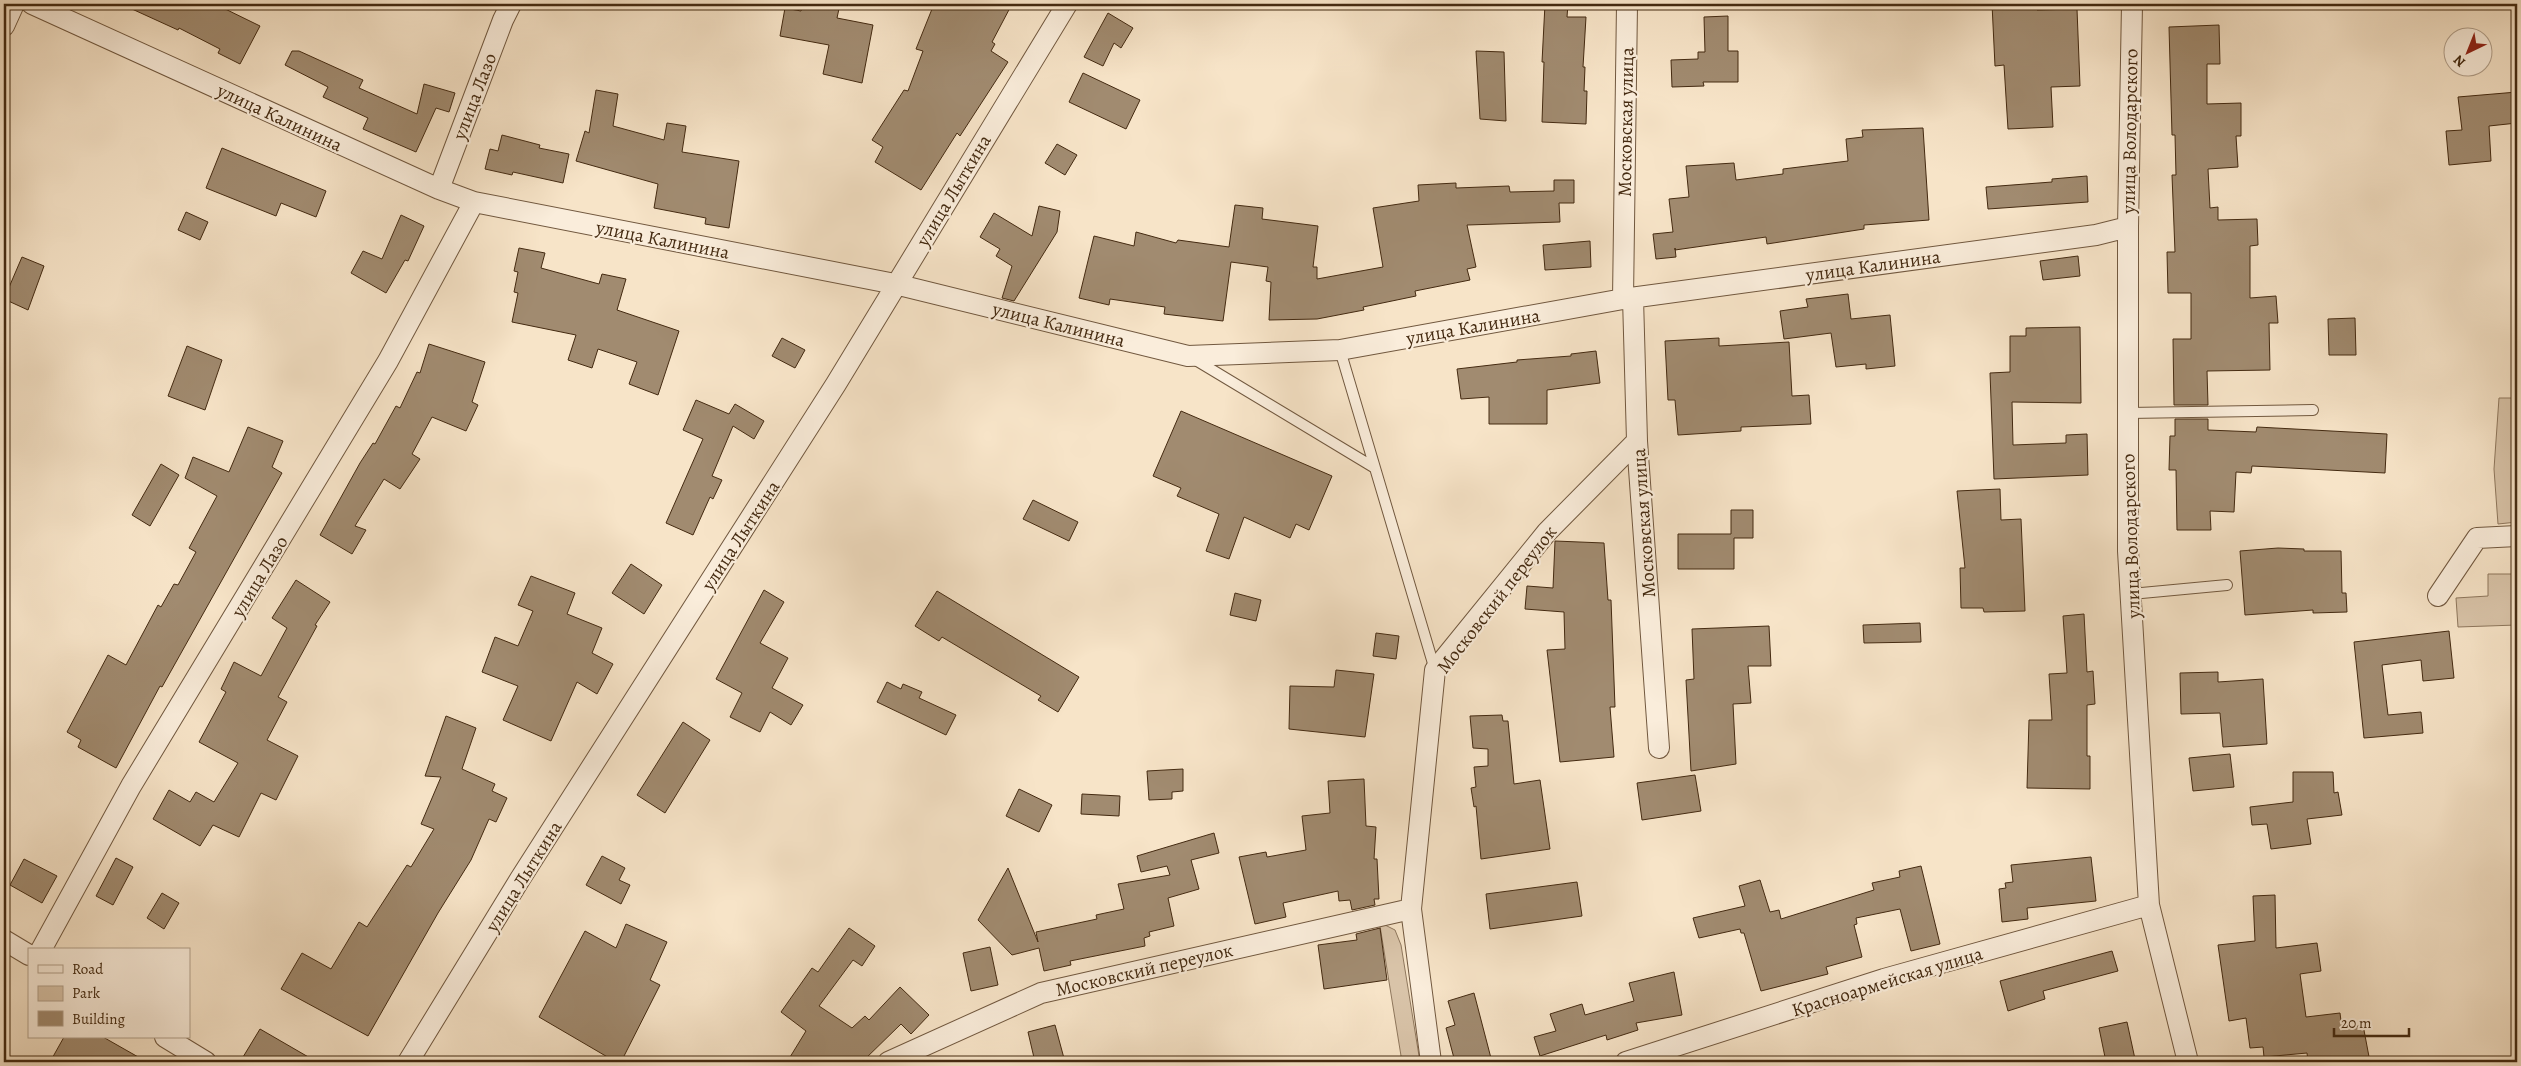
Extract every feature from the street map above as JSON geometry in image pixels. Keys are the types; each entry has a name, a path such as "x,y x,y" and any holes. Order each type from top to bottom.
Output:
{"street":[{"path":"4,26 14,4"},
{"name":"улица Калинина","path":"32,4 439,189 474,202 895,284 1188,356 1340,350 1628,299 2096,234 2128,227"},
{"name":"улица Лазо","path":"439,189 502,20 511,4"},
{"name":"улица Лыткина","path":"408,1062 520,879 836,384 895,284 1067,4"},
{"name":"Московская улица","path":"1627,4 1628,299 1636,441 1659,748"},
{"name":"улица Володарского","path":"2132,4 2128,227 2128,551 2149,905 2188,1062"},
{"name":"улица Лазо","path":"41,948 131,786 388,361 474,202"},
{"name":"Московский переулок","path":"1431,1062 1411,909 1435,670 1547,532 1636,441"},
{"path":"2438,596 2477,538 2517,536"},
{"name":"Красноармейская улица","path":"1626,1062 1661,1057 1884,979 2149,905"},
{"name":"Московский переулок","path":"888,1062 1041,993 1411,909"},
{"path":"4,940 28,954"},
{"path":"167,1038 206,1062"}],"lane":[{"path":"1340,350 1435,670"},
{"path":"1188,356 1375,468"},
{"path":"2128,413 2313,410"},
{"path":"2131,594 2227,585"}],"green space":[{"path":"2499,398 2517,398 2517,522 2498,524 2494,469"},
{"path":"2488,574 2517,574 2517,625 2458,627 2456,598 2488,596"},
{"path":"1385,925 1395,930 1401,945 1420,1062 1402,1062 1380,926"}],"building":[{"path":"121,4 215,4 260,26 240,64 218,53 220,49 179,28 178,30"},
{"path":"803,4 840,4 837,18 873,25 862,83 823,74 829,45 780,36 785,8 801,11"},
{"path":"934,4 1012,4 992,42 995,44 991,51 1008,62 960,136 957,133 921,190 875,162 883,147 872,140 904,90 908,91 923,51 916,49"},
{"path":"1545,4 1568,4 1567,17 1586,17 1583,67 1585,67 1584,91 1587,91 1586,124 1542,122 1544,62 1542,62"},
{"path":"1992,4 2037,4 2037,10 2077,9 2080,86 2051,87 2053,127 2008,129 2004,65 1995,66"},
{"path":"1108,13 1133,28 1121,48 1114,43 1103,66 1084,57"},
{"path":"1728,16 1728,51 1738,51 1738,82 1703,82 1704,86 1672,87 1671,60 1698,59 1698,52 1705,52 1704,17"},
{"path":"2219,25 2220,64 2207,64 2207,104 2241,103 2241,136 2236,136 2238,167 2208,169 2210,208 2218,207 2218,220 2257,219 2258,245 2250,246 2250,298 2276,296 2278,323 2269,323 2270,370 2207,371 2208,405 2174,405 2173,339 2191,339 2191,293 2168,293 2167,252 2175,252 2172,175 2176,175 2175,135 2172,135 2169,27"},
{"path":"292,51 299,51 363,80 359,88 417,114 424,84 455,93 449,112 436,108 416,152 363,129 368,118 323,97 328,87 285,65"},
{"path":"1476,51 1504,52 1506,121 1480,119"},
{"path":"1083,73 1140,100 1126,129 1069,102"},
{"path":"596,90 618,94 613,126 664,140 667,123 686,126 682,152 739,161 729,228 705,224 706,218 654,208 658,184 576,161 585,131 589,133"},
{"path":"2517,92 2517,123 2489,126 2491,161 2449,165 2446,131 2462,130 2458,97"},
{"path":"1923,128 1929,220 1864,225 1864,229 1767,244 1766,237 1675,250 1676,257 1656,259 1653,234 1673,232 1669,199 1689,197 1686,166 1734,163 1736,180 1783,174 1783,169 1848,161 1846,139 1863,137 1862,130"},
{"path":"502,135 540,145 539,148 569,154 563,183 513,172 512,175 485,169 490,149 498,151"},
{"path":"1057,144 1077,155 1065,175 1045,163"},
{"path":"222,148 326,191 316,217 281,203 276,216 206,188"},
{"path":"2087,176 2088,202 1988,209 1986,187 2052,182 2052,179"},
{"path":"1554,180 1574,180 1574,203 1559,203 1560,222 1467,225 1476,267 1467,269 1470,280 1415,291 1416,296 1363,307 1364,310 1317,319 1269,320 1271,282 1266,281 1268,267 1231,262 1223,321 1164,314 1165,307 1110,299 1109,305 1079,298 1094,236 1134,246 1136,232 1176,243 1178,240 1229,247 1235,205 1263,208 1262,219 1318,226 1313,267 1317,267 1317,279 1383,267 1373,208 1419,201 1418,185 1456,183 1456,188 1509,186 1510,192 1554,191"},
{"path":"1039,206 1060,211 1057,232 1014,301 1002,298 1012,266 996,256 1000,249 980,237 994,213 1032,236"},
{"path":"186,212 208,222 200,240 178,230"},
{"path":"401,215 424,226 408,261 405,260 386,293 351,273 363,251 382,259"},
{"path":"1590,241 1591,267 1545,270 1543,245"},
{"path":"519,248 545,253 541,268 599,284 602,274 626,279 617,310 679,331 658,395 629,384 637,362 598,349 592,368 568,360 576,335 512,322 518,293 514,292 518,272 514,271"},
{"path":"2078,256 2080,276 2043,280 2040,261"},
{"path":"22,257 44,266 28,310 4,299"},
{"path":"1848,294 1851,319 1890,315 1895,366 1866,369 1866,364 1836,367 1831,333 1784,339 1780,311 1808,307 1806,299"},
{"path":"2355,318 2356,355 2329,355 2328,319"},
{"path":"2080,327 2081,403 2012,402 2013,445 2066,443 2066,435 2087,434 2088,475 1994,479 1990,373 2010,372 2010,336 2026,336 2026,328"},
{"path":"782,338 805,350 795,368 772,356"},
{"path":"1719,338 1719,346 1789,342 1792,396 1809,395 1811,424 1741,427 1741,431 1678,435 1675,400 1668,400 1665,341"},
{"path":"429,344 485,362 472,402 478,405 466,431 432,417 412,454 420,459 400,489 384,479 355,526 366,530 352,554 320,535 360,463 373,443 375,444 396,406 400,408 417,372 420,373"},
{"path":"187,346 222,360 205,410 168,396"},
{"path":"1596,351 1600,383 1547,390 1547,424 1489,424 1489,397 1461,399 1457,369 1517,362 1517,360 1571,356 1571,354"},
{"path":"696,400 729,414 735,404 764,421 754,439 733,426 712,476 722,480 713,499 710,497 693,535 666,523 703,439 683,430"},
{"path":"1181,411 1332,476 1309,530 1296,524 1290,538 1244,517 1229,559 1206,551 1219,514 1177,496 1181,488 1153,476"},
{"path":"2175,419 2208,419 2208,430 2256,432 2257,427 2387,434 2385,473 2252,466 2251,473 2236,472 2234,512 2210,511 2211,530 2177,530 2176,470 2169,470 2170,436 2175,436"},
{"path":"248,427 283,441 272,467 282,473 162,687 160,686 116,768 78,747 81,740 67,732 108,655 126,665 158,605 161,607 174,584 178,585 196,552 189,548 217,496 185,478 193,457 229,472"},
{"path":"161,464 179,475 150,526 132,515"},
{"path":"2000,489 2001,520 2021,519 2025,611 1984,612 1983,608 1961,608 1960,568 1965,568 1957,491"},
{"path":"1033,500 1078,522 1069,541 1023,519"},
{"path":"1731,510 1753,510 1753,538 1734,538 1734,569 1678,569 1678,534 1731,534"},
{"path":"1555,541 1604,543 1608,600 1611,600 1615,707 1610,707 1614,757 1560,762 1547,650 1565,649 1564,612 1525,609 1527,586 1553,588"},
{"path":"2278,548 2304,549 2304,551 2341,551 2342,593 2346,593 2347,612 2313,613 2313,610 2245,615 2240,551"},
{"path":"631,564 662,585 644,614 612,593"},
{"path":"531,576 575,593 567,614 602,628 592,653 613,664 597,694 577,682 551,741 503,720 518,686 482,672 495,637 518,646 533,611 518,605"},
{"path":"296,580 330,602 315,625 317,626 278,697 287,702 267,740 298,756 276,800 261,793 239,837 213,825 200,846 153,819 169,790 190,802 196,792 214,802 238,763 199,742 226,692 221,689 234,662 261,676 287,628 272,618"},
{"path":"764,590 784,602 760,643 788,658 772,688 803,705 791,725 770,712 760,732 730,717 742,693 716,679"},
{"path":"937,591 1079,677 1058,712 1038,700 1041,696 942,637 939,641 915,626"},
{"path":"1235,593 1261,600 1256,621 1230,615"},
{"path":"2084,614 2087,672 2093,671 2095,704 2087,705 2087,756 2090,756 2090,789 2027,788 2029,720 2052,720 2049,674 2067,673 2063,616"},
{"path":"1920,623 1921,642 1864,643 1863,625"},
{"path":"1769,626 1771,666 1748,666 1751,703 1733,704 1736,764 1691,771 1686,680 1694,679 1692,629"},
{"path":"2449,631 2454,678 2423,681 2421,660 2382,665 2388,715 2421,712 2423,733 2364,738 2354,642"},
{"path":"1376,633 1399,636 1396,659 1373,656"},
{"path":"1336,670 1374,674 1365,737 1289,729 1290,686 1334,687"},
{"path":"2218,672 2218,682 2263,679 2267,744 2223,747 2220,713 2181,714 2180,673"},
{"path":"887,682 901,689 903,684 922,692 919,698 956,715 946,735 877,702"},
{"path":"1502,715 1503,721 1508,721 1514,784 1540,780 1550,849 1481,859 1476,806 1474,807 1471,788 1476,787 1474,767 1488,766 1488,749 1473,748 1470,716"},
{"path":"446,716 476,728 462,769 495,784 492,791 507,798 496,822 489,819 471,860 438,913 368,1036 281,989 302,953 331,969 359,922 367,927 407,865 411,867 434,829 421,824 441,777 425,776"},
{"path":"683,722 710,740 665,813 637,795"},
{"path":"2230,754 2234,787 2193,791 2189,758"},
{"path":"1183,769 1183,791 1172,792 1172,799 1149,800 1147,771"},
{"path":"2293,772 2333,772 2334,793 2338,792 2342,815 2307,819 2311,844 2271,849 2267,824 2252,825 2250,807 2293,802"},
{"path":"1695,775 1701,811 1642,820 1637,783"},
{"path":"1364,779 1366,826 1376,827 1374,859 1377,859 1379,899 1374,899 1375,905 1352,910 1350,900 1339,901 1338,891 1283,903 1286,917 1255,924 1239,857 1266,852 1267,857 1306,850 1302,816 1330,813 1328,781"},
{"path":"1019,789 1052,805 1039,832 1006,816"},
{"path":"1082,794 1120,796 1119,816 1081,814"},
{"path":"1214,833 1219,853 1191,860 1199,889 1168,898 1174,926 1149,932 1150,936 1144,938 1145,946 1070,961 1071,965 1044,971 1039,948 1012,955 978,920 1008,868 1038,942 1036,932 1097,919 1096,915 1124,909 1118,884 1170,875 1167,866 1141,872 1137,856"},
{"path":"602,856 625,868 619,880 630,885 621,904 586,885"},
{"path":"2091,857 2096,901 2027,908 2028,919 2002,922 1999,889 2006,888 2005,883 2013,882 2011,865"},
{"path":"116,858 133,867 113,905 96,896"},
{"path":"24,859 57,876 42,903 10,885"},
{"path":"1921,866 1940,944 1911,951 1900,909 1856,918 1857,924 1854,925 1862,957 1826,967 1828,974 1761,991 1744,933 1741,933 1740,929 1699,938 1693,918 1745,906 1739,886 1760,880 1770,912 1779,910 1781,919 1874,890 1872,883 1900,877 1899,871"},
{"path":"1577,882 1582,916 1490,929 1486,894"},
{"path":"162,893 179,903 164,929 147,918"},
{"path":"2275,895 2276,948 2317,943 2321,971 2300,974 2306,1017 2340,1013 2342,1029 2363,1025 2370,1062 2308,1062 2307,1053 2264,1057 2263,1047 2250,1048 2246,1018 2229,1021 2218,945 2255,941 2253,896"},
{"path":"626,924 667,942 650,980 660,985 621,1062 616,1062 539,1017 585,931 616,948"},
{"path":"849,928 875,946 862,966 853,960 819,1006 852,1028 865,1016 869,1020 900,987 929,1015 911,1034 901,1024 862,1062 787,1062 806,1031 781,1012 812,968 818,972"},
{"path":"1380,928 1387,980 1324,989 1318,945 1357,940 1356,934"},
{"path":"990,947 998,985 971,991 963,953"},
{"path":"2112,951 2118,971 2043,991 2045,999 2008,1011 2000,981"},
{"path":"1674,972 1682,1015 1636,1023 1638,1030 1607,1040 1606,1035 1540,1056 1534,1037 1556,1031 1550,1014 1582,1004 1585,1015 1634,1001 1629,983"},
{"path":"1474,993 1492,1062 1455,1062 1446,1028 1455,1025 1448,1001"},
{"path":"2127,1022 2135,1059 2106,1062 2099,1028"},
{"path":"1055,1025 1065,1062 1035,1062 1028,1032"},
{"path":"260,1029 317,1062 240,1062"},
{"path":"63,1038 105,1038 147,1062 50,1062"}]}
